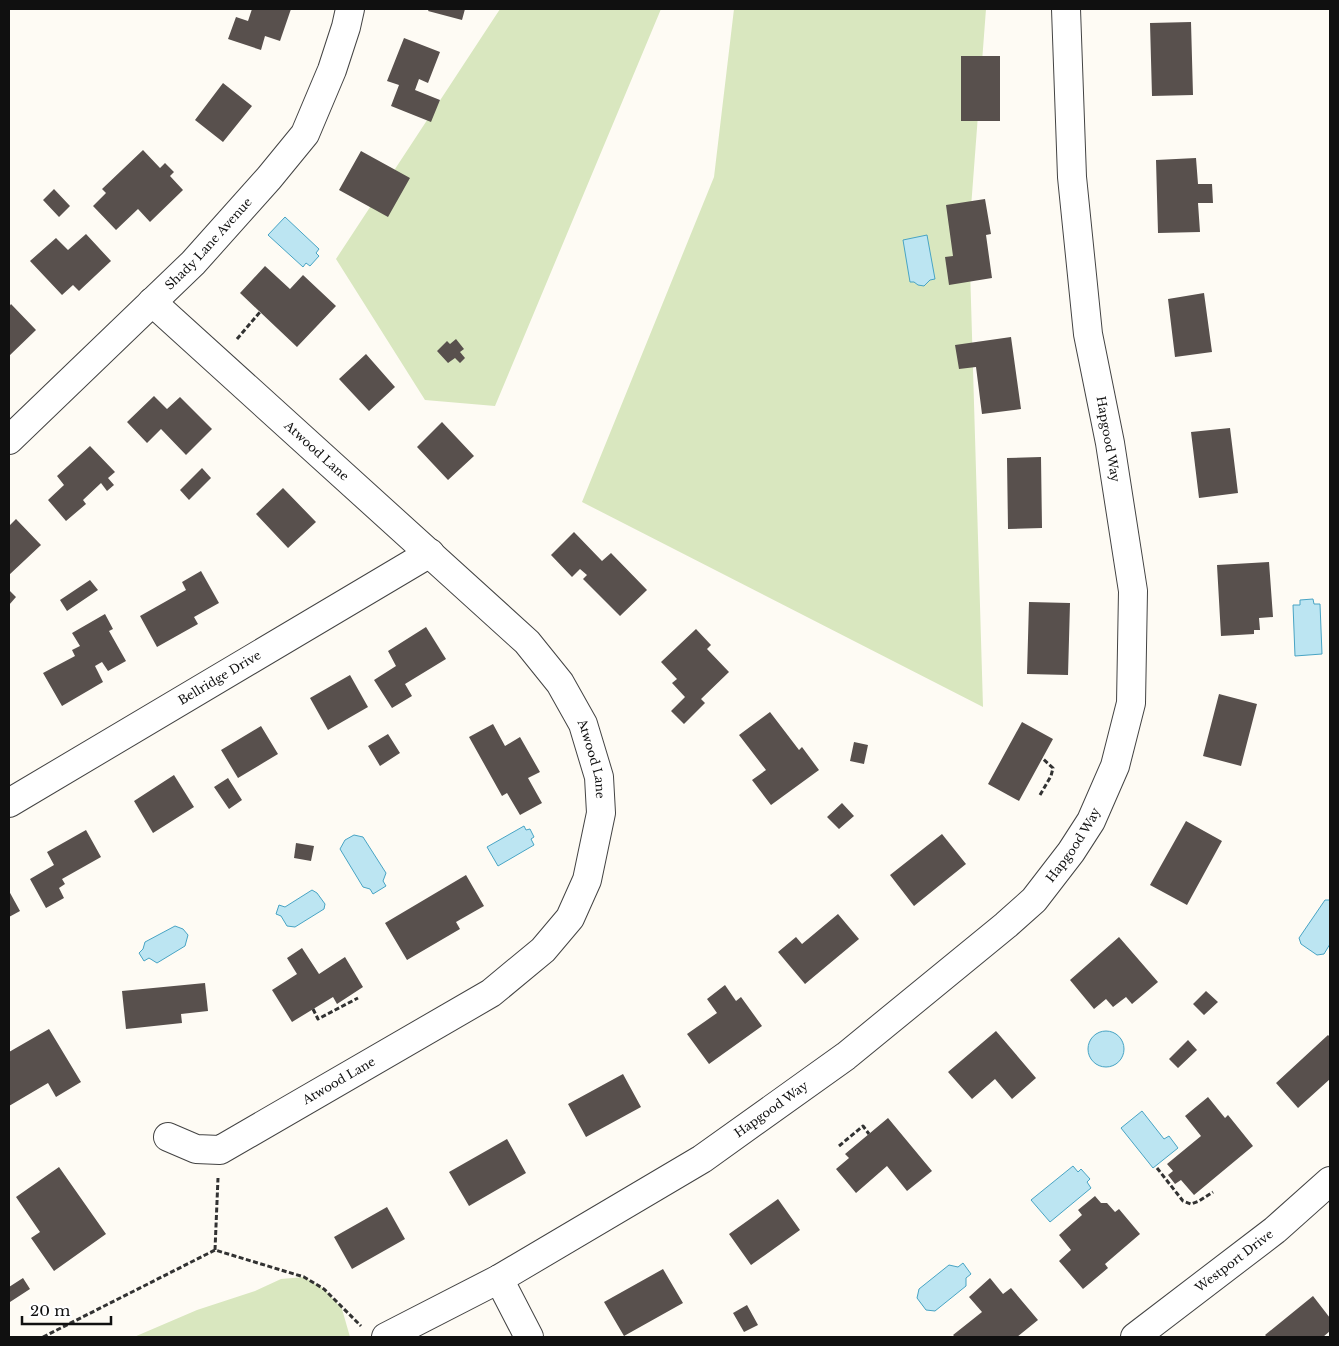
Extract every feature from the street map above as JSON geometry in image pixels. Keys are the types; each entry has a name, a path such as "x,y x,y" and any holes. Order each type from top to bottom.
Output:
{"street":[{"name":"Shady Lane Avenue","path":"9,440 198,258 305,134 332,70 350,9"},
{"name":"Hapgood Way","path":"376,1334 499,1279 702,1158 846,1056 1034,900 1071,852 1091,821 1115,766 1130,703 1133,591 1110,443 1088,334 1072,176 1066,9"},
{"name":"Atwood Lane","path":"152,302 527,642 560,683 583,724 599,777 601,812 587,880 570,918 543,950 491,993 220,1150"},
{"name":"Bellridge Drive","path":"9,803 430,553"},
{"path":"168,1138 196,1149 220,1150"},
{"name":"Westport Drive","path":"1135,1337 1275,1230 1330,1181"},
{"path":"499,1279 528,1337"}],"path":[{"path":"237,339 260,312"},
{"path":"1040,795 1051,776 1053,768 1042,758"},
{"path":"312,1009 318,1019 358,998"},
{"path":"839,1146 863,1126 869,1134"},
{"path":"214,1250 220,1150"},
{"path":"1157,1168 1183,1201 1191,1204 1213,1192"},
{"path":"43,1337 214,1250 304,1277 324,1289 376,1334"}],"green space":[{"path":"500,9 661,9 495,406 425,400 336,259"},
{"path":"734,9 986,9 969,234 983,707 582,502 714,177"},
{"path":"304,1277 324,1289 342,1309 350,1337 134,1337 197,1310 255,1291 281,1279"}],"water":[{"path":"285,217 319,249 316,253 319,256 310,266 306,263 303,267 268,235"},
{"path":"927,235 935,279 930,280 924,286 910,282 903,240"},
{"path":"1313,599 1314,604 1320,604 1322,654 1295,656 1293,605 1300,605 1300,600"},
{"path":"524,826 526,830 530,829 534,837 531,839 534,845 498,866 487,847"},
{"path":"354,835 363,837 386,873 383,881 386,886 373,894 370,889 363,887 340,849 345,840"},
{"path":"312,890 317,893 325,904 324,909 295,927 287,926 281,916 276,914 279,905 285,907"},
{"path":"1325,900 1330,900 1330,944 1324,954 1317,955 1301,944 1299,938"},
{"path":"175,926 183,929 188,935 185,946 157,963 149,958 144,961 139,953 143,949 145,942"},
{"path":"1106,1031 1119,1036 1124,1049 1119,1062 1106,1067 1093,1062 1088,1049 1093,1036"},
{"path":"1142,1111 1164,1139 1169,1136 1178,1148 1153,1168 1121,1128"},
{"path":"1073,1166 1078,1172 1081,1169 1090,1179 1087,1182 1091,1188 1050,1222 1031,1200"},
{"path":"963,1263 971,1274 966,1278 966,1286 935,1311 926,1310 917,1298 919,1289 949,1265 958,1267"}],"building":[{"path":"252,9 291,9 280,41 265,36 261,50 228,39 236,17 248,21"},
{"path":"429,9 465,9 462,20 428,11"},
{"path":"1191,22 1193,95 1152,96 1150,23"},
{"path":"404,38 440,52 428,83 419,79 415,90 440,100 431,122 391,106 399,85 387,81"},
{"path":"961,56 1000,56 1000,121 961,121"},
{"path":"223,83 252,106 223,142 195,120"},
{"path":"143,150 160,168 165,163 174,172 170,176 183,190 150,222 138,209 116,230 93,206 106,193 102,189"},
{"path":"361,151 410,178 388,217 339,190"},
{"path":"1196,158 1198,184 1212,184 1213,203 1198,203 1200,232 1158,233 1156,160"},
{"path":"54,189 70,206 59,217 43,200"},
{"path":"985,199 991,234 986,235 992,278 949,285 945,257 953,256 946,205"},
{"path":"86,234 111,261 79,291 73,285 62,295 30,261 56,238 68,250"},
{"path":"265,266 290,289 303,275 336,306 297,347 240,293"},
{"path":"1204,293 1212,352 1175,357 1168,299"},
{"path":"11,304 36,330 9,356 9,307"},
{"path":"1011,337 1021,409 982,414 976,367 959,369 955,345"},
{"path":"456,339 464,349 460,352 465,358 460,363 455,358 448,363 437,351 447,341 450,344"},
{"path":"366,354 395,387 369,411 339,379"},
{"path":"154,396 167,409 180,397 212,429 186,455 161,429 147,443 127,422"},
{"path":"442,422 474,456 448,480 417,447"},
{"path":"1230,428 1238,493 1199,498 1191,432"},
{"path":"90,446 115,472 108,478 114,485 107,491 101,483 83,500 86,504 66,521 48,500 64,485 57,476"},
{"path":"1041,457 1042,528 1008,529 1007,458"},
{"path":"202,468 211,478 189,500 180,490"},
{"path":"283,488 316,522 288,548 256,514"},
{"path":"16,519 41,545 9,575 9,526"},
{"path":"574,532 602,561 611,553 647,590 620,616 583,579 587,575 580,569 572,577 551,555"},
{"path":"1269,562 1273,617 1259,618 1260,630 1254,630 1254,634 1221,636 1217,565"},
{"path":"201,571 219,603 194,617 198,624 157,647 140,616 186,590 182,582"},
{"path":"90,580 98,590 67,611 60,600"},
{"path":"9,590 16,597 9,605"},
{"path":"1029,602 1070,603 1068,675 1027,674"},
{"path":"105,614 113,629 109,631 126,661 108,671 102,662 95,666 103,682 62,706 43,673 75,656 72,650 80,646 72,633"},
{"path":"426,627 446,659 405,684 412,696 392,708 374,680 396,666 388,651"},
{"path":"696,629 711,645 707,649 729,672 701,699 705,703 684,724 671,711 685,697 672,683 677,679 661,662"},
{"path":"350,675 368,707 328,730 310,698"},
{"path":"1219,694 1257,704 1241,766 1203,756"},
{"path":"770,712 799,750 802,747 819,770 771,805 752,780 766,770 739,735"},
{"path":"1022,722 1053,739 1019,801 988,784"},
{"path":"493,724 505,746 520,737 540,772 528,778 542,803 520,815 507,793 502,796 469,737"},
{"path":"261,726 278,754 238,778 221,750"},
{"path":"388,734 400,753 380,766 368,746"},
{"path":"854,742 868,745 864,764 850,761"},
{"path":"174,775 194,807 153,833 134,801"},
{"path":"228,778 242,800 229,809 214,787"},
{"path":"842,803 854,816 839,829 827,817"},
{"path":"1186,821 1222,841 1187,905 1150,885"},
{"path":"86,830 101,857 62,879 65,884 59,888 64,898 46,908 30,879 54,865 47,852"},
{"path":"942,834 966,864 914,906 890,875"},
{"path":"296,843 314,846 311,861 294,858"},
{"path":"466,875 484,906 456,922 460,929 407,960 385,923"},
{"path":"9,891 20,911 9,917"},
{"path":"838,914 859,939 805,984 778,952 796,937 802,944"},
{"path":"1119,937 1158,982 1132,1004 1126,997 1113,1007 1106,999 1094,1009 1070,980"},
{"path":"302,948 319,974 345,957 363,987 337,1004 333,997 292,1022 272,990 297,974 287,958"},
{"path":"205,983 208,1011 181,1014 182,1023 126,1029 122,991"},
{"path":"725,985 736,1001 741,997 762,1026 709,1064 687,1034 717,1013 707,999"},
{"path":"1206,991 1218,1002 1204,1015 1193,1004"},
{"path":"49,1029 81,1082 56,1097 48,1083 9,1106 9,1052"},
{"path":"996,1031 1036,1078 1012,1099 995,1079 972,1099 948,1072"},
{"path":"1328,1035 1330,1037 1330,1079 1298,1108 1276,1083"},
{"path":"1188,1040 1197,1050 1178,1068 1169,1059"},
{"path":"623,1074 641,1107 586,1137 568,1104"},
{"path":"1208,1097 1225,1118 1228,1115 1253,1146 1194,1195 1181,1180 1175,1184 1168,1175 1173,1171 1167,1164 1201,1136 1185,1116"},
{"path":"888,1118 932,1171 907,1191 887,1166 856,1193 836,1169 849,1158 845,1154"},
{"path":"507,1139 526,1173 469,1206 449,1172"},
{"path":"59,1167 106,1234 54,1271 31,1238 40,1232 16,1197"},
{"path":"1095,1196 1101,1203 1107,1203 1115,1212 1119,1209 1140,1234 1105,1264 1108,1268 1083,1289 1059,1261 1071,1250 1059,1235 1082,1215 1078,1210"},
{"path":"778,1199 800,1230 751,1265 729,1234"},
{"path":"387,1207 405,1239 352,1269 334,1237"},
{"path":"663,1269 683,1303 624,1336 604,1302"},
{"path":"23,1278 30,1289 10,1302 9,1287"},
{"path":"990,1278 1003,1294 1011,1288 1038,1320 1017,1337 955,1337 953,1335 982,1312 969,1297"},
{"path":"1313,1296 1330,1318 1330,1331 1323,1337 1267,1337 1265,1335"},
{"path":"747,1305 758,1325 744,1332 733,1313"}]}
